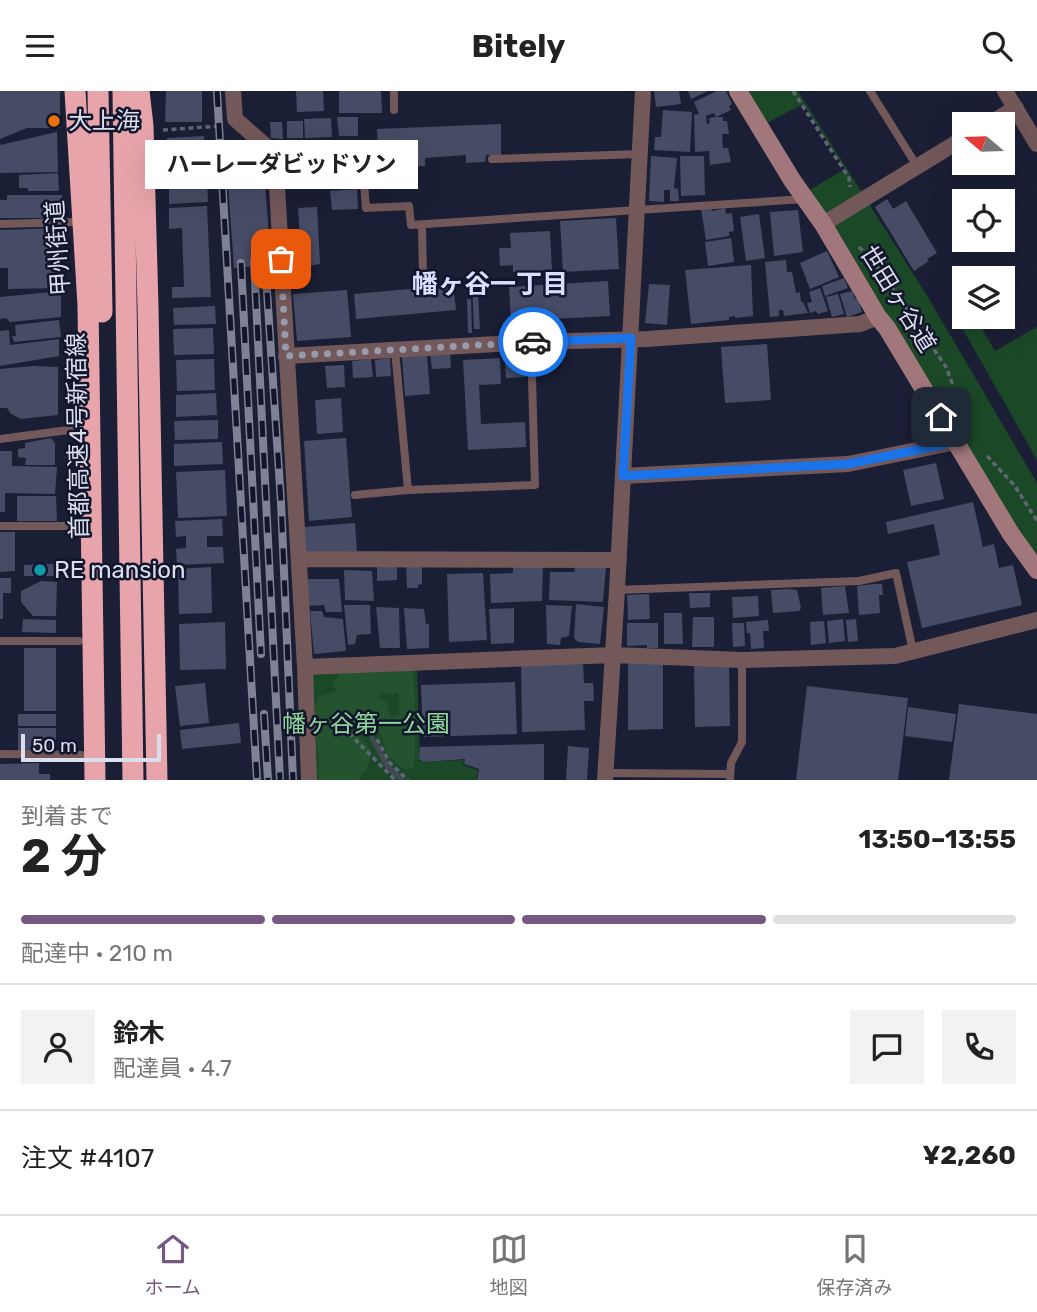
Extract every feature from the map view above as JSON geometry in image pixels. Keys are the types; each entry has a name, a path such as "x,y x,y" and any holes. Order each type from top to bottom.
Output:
{"highway":[{"path":"76,91 76,429 81,780"},
{"name":"首都高速4号新宿線","path":"98,91 110,780"},
{"name":"首都高速4号新宿線","path":"122,91 133,780"},
{"path":"141,91 153,128 157,780"},
{"name":"甲州街道","path":"76,124 88,305 95,780"},
{"path":"144,780 138,306 153,128"}],"street":[{"path":"233,91 235,119 267,147 274,159 299,559 309,780"},
{"path":"605,776 618,590 643,91"},
{"name":"世田ヶ谷道","path":"738,91 805,199 824,224 878,317 963,436 1011,534 1037,570"},
{"path":"1005,91 1037,144"},
{"path":"1009,112 1016,108"},
{"path":"824,224 952,145"},
{"path":"286,356 531,342 646,339 860,324 878,317"},
{"path":"623,476 848,464 946,444 963,436"},
{"path":"299,559 619,560"},
{"path":"305,667 614,655 742,660 895,656 1037,620"}],"lane":[{"path":"394,91 394,110"},
{"path":"870,91 917,166"},
{"path":"267,147 283,149 361,146 366,208 410,206 411,225 805,199"},
{"path":"492,159 640,154"},
{"path":"0,224 76,222"},
{"path":"422,225 423,276"},
{"path":"355,495 535,485 531,342"},
{"path":"395,350 408,490"},
{"path":"0,439 76,429"},
{"path":"0,526 77,526"},
{"path":"618,590 859,581 896,573 913,651"},
{"path":"0,641 79,641"},
{"path":"605,776 730,777 731,763 742,742 742,660"},
{"path":"0,754 81,755"}],"path":[{"path":"793,91 849,179 851,192"},
{"path":"153,128 239,125"},
{"path":"857,245 875,263 946,367 963,436"},
{"path":"983,452 1015,486 1037,521"},
{"path":"343,727 395,780"},
{"path":"377,740 390,764 408,780"}],"green space":[{"path":"747,91 798,91 929,299 1037,483 1037,559 1025,544 808,191 845,169 803,104 767,123"},
{"path":"1037,327 1037,460 963,329 982,329 995,351"},
{"name":"幡ヶ谷第一公園","path":"417,663 420,762 464,760 463,765 478,770 476,780 316,780 311,670"},
{"name":"幡ヶ谷第一公園","path":"412,668 414,767 408,770 395,762 387,751 377,723 365,718 358,724 357,735 369,747 371,756 367,770 360,780 319,780 316,704 318,697 337,691 333,684 341,673","holes":["397,692 400,698 400,714 391,717 387,702 379,698 382,693 392,695"]}],"building":[{"path":"0,91 60,91 60,128 27,128 0,139"},
{"path":"166,91 202,91 202,122 165,122"},
{"path":"296,91 323,91 324,111 297,112"},
{"path":"339,91 381,91 382,113 339,113"},
{"path":"654,91 679,91 681,104 656,107"},
{"path":"688,91 708,91 691,99"},
{"path":"717,91 726,91 732,104 729,106 731,110 716,117 723,117 723,121 727,121 729,134 722,134 723,148 728,148 731,162 710,165 709,151 695,152 694,115 699,114 694,102","holes":["714,113 716,117 709,118 710,123 707,124 706,116"]},
{"path":"663,110 692,112 690,152 654,150 655,137 661,137"},
{"path":"337,117 358,117 358,136 339,136"},
{"path":"331,118 332,137 305,138 304,119"},
{"path":"287,121 303,121 303,138 287,138"},
{"path":"270,122 282,122 283,139 271,138"},
{"path":"501,124 501,155 486,155 485,162 466,163 466,155 425,158 425,166 397,167 396,157 378,158 377,129"},
{"path":"57,132 58,172 0,173 0,145"},
{"path":"204,136 205,159 168,161 167,138"},
{"path":"350,151 351,167 325,170 323,152"},
{"path":"317,156 317,171 284,173 284,158"},
{"path":"651,156 677,158 674,188 678,189 679,201 670,201 670,190 664,190 664,202 649,201"},
{"path":"680,156 704,156 705,195 681,196"},
{"path":"208,166 209,178 170,179 170,168"},
{"path":"264,167 271,265 234,268 227,169"},
{"path":"58,173 59,191 28,191 28,188 19,188 19,175"},
{"path":"353,173 354,186 332,188 331,175"},
{"path":"207,180 208,202 169,204 169,182"},
{"path":"357,189 358,209 332,210 330,191"},
{"path":"7,195 62,195 61,218 0,218 0,200 7,200"},
{"path":"887,199 893,209 906,201 937,253 914,271 875,207"},
{"path":"207,206 211,297 172,298 172,287 184,287 182,228 169,229 169,208"},
{"path":"317,207 320,264 302,267 298,208"},
{"path":"711,208 712,211 725,208 726,214 732,213 734,231 729,232 729,236 706,240 701,209"},
{"path":"798,210 803,252 774,256 770,212"},
{"path":"759,214 765,258 746,261 740,217"},
{"path":"616,218 619,269 563,272 560,221"},
{"path":"60,228 62,288 8,289 8,268 0,268 0,230"},
{"path":"550,231 552,270 513,272 513,265 500,266 499,248 511,248 510,233"},
{"path":"731,238 734,262 708,266 705,242"},
{"path":"827,251 839,277 810,289 800,263"},
{"path":"786,260 787,272 792,272 796,293 800,292 801,302 808,313 784,316 783,310 779,310 779,316 770,317 765,262"},
{"path":"751,265 753,316 735,316 729,317 729,320 691,324 685,270"},
{"path":"844,278 848,288 825,296 822,286"},
{"path":"477,279 480,329 474,329 472,280"},
{"path":"608,281 610,316 511,321 509,287"},
{"path":"649,284 670,285 667,325 645,323"},
{"path":"453,285 456,310 356,319 354,294"},
{"path":"820,288 828,311 810,313 807,303 812,302 809,292"},
{"path":"347,290 351,337 297,341 293,294"},
{"path":"61,291 61,317 10,322 6,318 0,319 0,297"},
{"path":"852,291 855,299 858,298 862,312 847,317 840,294"},
{"path":"838,294 844,314 832,317 826,297"},
{"path":"467,299 471,299 472,333 468,333"},
{"path":"215,306 216,324 174,325 173,308"},
{"path":"59,320 61,337 14,342 12,336 16,336 15,325"},
{"path":"213,328 214,354 174,355 173,329"},
{"path":"9,330 10,345 59,339 59,356 0,366 0,331"},
{"path":"767,344 771,400 725,403 721,347"},
{"path":"523,348 525,377 506,378 504,349"},
{"path":"450,351 451,368 432,369 430,353"},
{"path":"427,355 430,394 405,396 402,357"},
{"path":"390,358 391,376 376,377 375,360"},
{"path":"500,358 501,384 479,385 481,424 525,422 526,447 468,450 463,360"},
{"path":"214,359 215,390 177,391 176,360"},
{"path":"371,359 373,377 353,378 352,361"},
{"path":"344,365 345,387 327,388 325,366"},
{"path":"58,367 58,415 21,419 11,414 7,408 0,408 0,369"},
{"path":"216,393 217,415 176,417 176,395"},
{"path":"341,398 343,432 317,434 315,400"},
{"path":"218,420 218,439 175,440 174,421"},
{"path":"51,438 55,443 55,465 25,465 26,458 18,457 18,449 25,448 25,443"},
{"path":"346,438 352,517 309,521 304,441"},
{"path":"222,442 223,464 174,466 174,444"},
{"path":"0,451 12,451 12,466 57,467 55,494 5,493 5,512 0,512"},
{"path":"936,463 944,499 911,506 903,470"},
{"path":"225,470 227,516 178,518 176,472"},
{"path":"17,496 56,496 57,521 17,521"},
{"path":"973,502 983,547 994,544 999,568 1013,565 1022,605 922,628 907,562 940,555 934,524 888,534 886,522"},
{"path":"222,519 223,536 207,536 207,547 223,547 224,563 177,565 176,549 186,548 186,536 176,537 175,521"},
{"path":"355,523 357,551 306,555 304,527"},
{"path":"0,532 15,532 15,571 0,572"},
{"path":"406,563 422,563 422,584 418,585 418,588 407,588"},
{"name":"RE mansion","path":"57,564 57,576 24,576 24,565"},
{"path":"576,565 606,567 603,602 549,600 550,572 574,572"},
{"path":"543,566 542,601 491,603 490,574 513,573 513,567"},
{"path":"211,567 212,613 179,614 178,569"},
{"path":"377,567 397,567 397,580 377,581"},
{"path":"344,570 372,571 374,601 345,600"},
{"path":"483,573 487,640 449,642 447,574"},
{"path":"0,578 11,578 11,593 3,593 3,619 0,619"},
{"path":"305,579 339,579 342,612 326,612 324,605 308,606"},
{"path":"41,581 57,582 56,616 33,616 21,602 21,591"},
{"path":"882,584 883,595 879,595 880,613 859,615 857,586"},
{"path":"845,586 849,613 823,615 821,588"},
{"path":"771,590 797,590 801,608 799,611 773,613"},
{"path":"689,593 710,593 710,607 690,608"},
{"path":"649,594 650,619 628,620 627,595"},
{"path":"758,596 759,616 733,618 732,597"},
{"path":"576,604 604,607 600,644 578,642 574,638"},
{"path":"344,605 370,605 371,634 357,635 355,644 348,645"},
{"path":"546,605 572,606 569,636 561,638 560,645 547,644"},
{"path":"376,607 399,608 400,648 380,648"},
{"path":"404,608 424,609 426,624 429,624 429,648 407,649"},
{"path":"514,608 514,643 491,644 489,609"},
{"path":"310,611 322,611 324,617 343,619 346,651 314,654"},
{"path":"664,613 682,613 683,644 664,644"},
{"path":"693,617 714,617 714,647 692,647"},
{"path":"23,619 56,620 56,633 22,632"},
{"path":"843,619 845,641 829,643 827,621"},
{"path":"856,619 858,641 848,642 846,620"},
{"path":"768,620 769,631 763,631 764,648 751,649 746,622"},
{"path":"824,621 826,643 811,645 810,622"},
{"path":"225,622 226,669 180,670 179,624"},
{"path":"627,623 658,623 658,648 647,648 647,645 627,646"},
{"path":"732,623 744,623 745,646 733,647"},
{"path":"24,648 56,648 56,711 24,711"},
{"path":"628,662 663,662 663,729 628,730"},
{"path":"729,662 730,726 695,727 694,663"},
{"path":"583,663 584,683 593,683 594,701 584,701 585,730 522,732 521,665"},
{"path":"515,682 517,734 423,737 421,685"},
{"path":"205,683 209,723 180,726 175,686"},
{"path":"807,686 908,698 898,780 796,780"},
{"path":"959,704 1037,714 1037,780 949,780"},
{"path":"908,707 956,714 952,742 905,736"},
{"path":"18,714 56,714 56,726 18,726"},
{"path":"239,723 241,743 182,749 180,730"},
{"path":"18,728 56,728 56,750 18,751"},
{"path":"544,744 544,780 477,780 479,769 464,764 465,759 424,762 419,758 420,747"},
{"path":"568,746 589,748 587,780 566,780"},
{"path":"39,763 39,774 50,774 50,780 0,780 0,764"}],"waterway":[{"path":"372,738 388,767 402,780"}],"railway":[{"path":"217,91 257,780"},
{"path":"254,261 280,780"},
{"path":"265,261 281,502 293,780"},
{"path":"241,263 261,654"},
{"path":"264,714 268,780"}],"way so far":[{"path":"281,259 286,356 533,342"}],"place":[{"name":"大上海","path":"54,121"},
{"name":"ハーレーダビッドソン","path":"281,259"},
{"name":"RE mansion","path":"40,570"}],"district":[{"name":"幡ヶ谷一丁目","path":"490,284"}],"route":[{"path":"533,342 631,338 623,476 848,464 946,444 955,439 941,417"}]}
